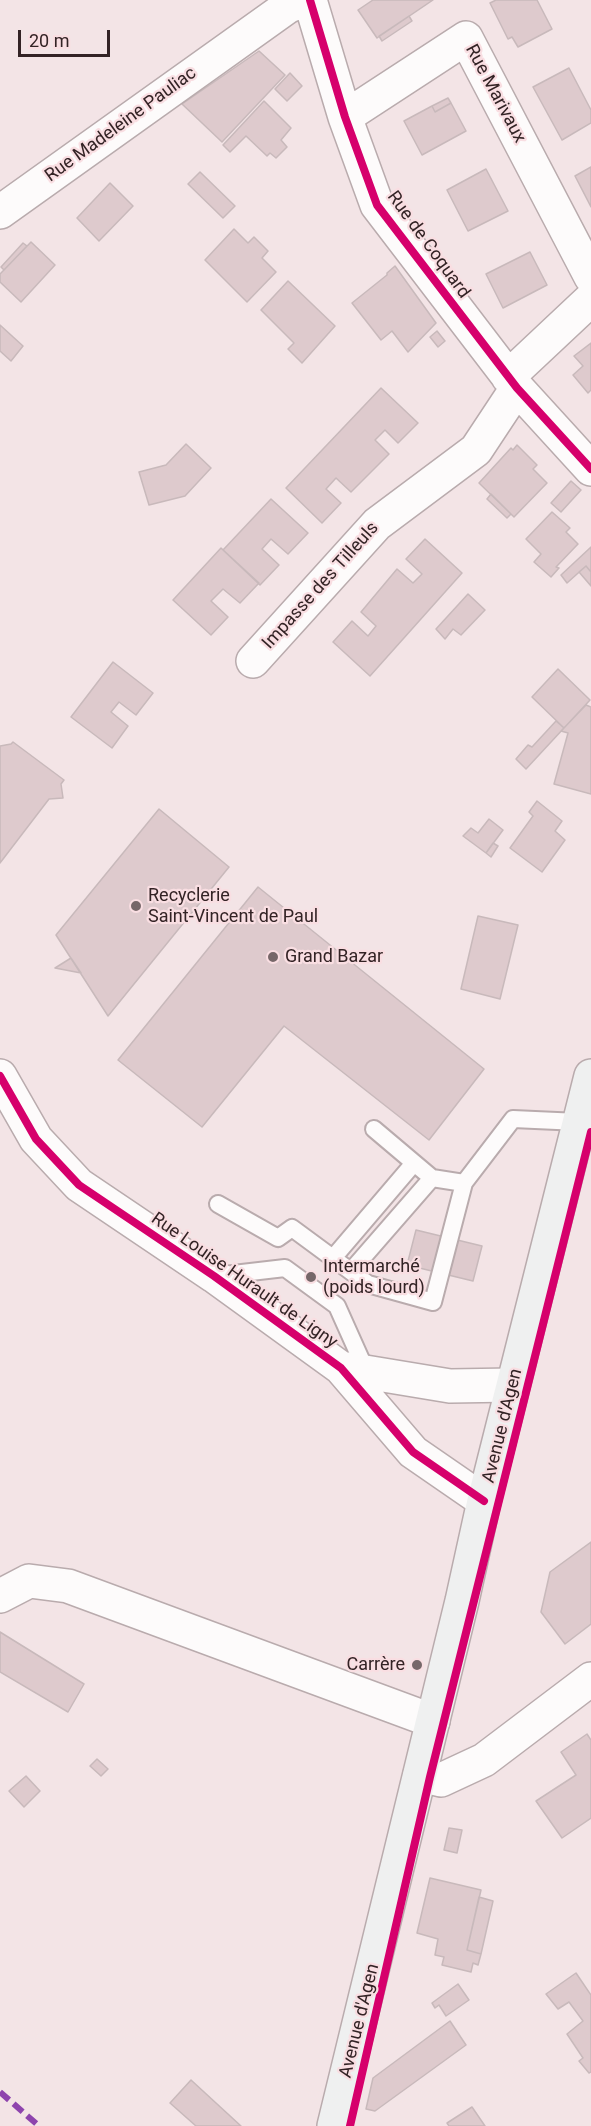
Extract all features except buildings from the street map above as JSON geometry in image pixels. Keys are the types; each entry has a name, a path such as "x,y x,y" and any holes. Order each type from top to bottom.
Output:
{"main road":[{"name":"Avenue d'Agen","path":"334,2126 462,1602 484,1501 591,1076"}],"street":[{"name":"Rue Madeleine Pauliac","path":"0,212 287,7 303,0"},
{"name":"Rue de Coquard","path":"310,0 345,117 377,205 512,383 591,469"},
{"name":"Rue Marivaux","path":"345,117 466,38 591,277"},
{"path":"512,383 591,299"},
{"name":"Impasse des Tilleuls","path":"253,661 377,524 476,450 512,383"},
{"name":"Rue Louise Hurault de Ligny","path":"0,1076 36,1139 79,1185 354,1370 413,1452 484,1501"},
{"name":"Rue Louise Hurault de Ligny","path":"354,1370 450,1386 513,1385"},
{"path":"0,1596 29,1581 68,1586 433,1721"},
{"path":"420,1775 441,1780 484,1760 591,1679"}],"lane":[{"path":"218,1204 278,1238 292,1228 368,1284 432,1302 464,1183 513,1119 579,1122"},
{"path":"375,1129 432,1178 464,1183"},
{"path":"333,1258 414,1163"},
{"path":"351,1271 432,1178"},
{"path":"214,1276 285,1268 337,1306 354,1370"}],"marked path":[{"path":"0,2092 39,2126"}],"cycle path":[{"path":"310,0 345,117 377,205 517,388 591,469"},
{"path":"0,1076 36,1139 79,1185 214,1276 341,1368 413,1452 484,1501"},
{"path":"350,2126 430,1777 591,1132"}],"place":[{"name":"Recyclerie Saint-Vincent de Paul","path":"136,906"},
{"name":"Grand Bazar","path":"273,957"},
{"name":"Intermarché (poids lourd)","path":"311,1277"},
{"name":"Carrère","path":"417,1665"}]}
